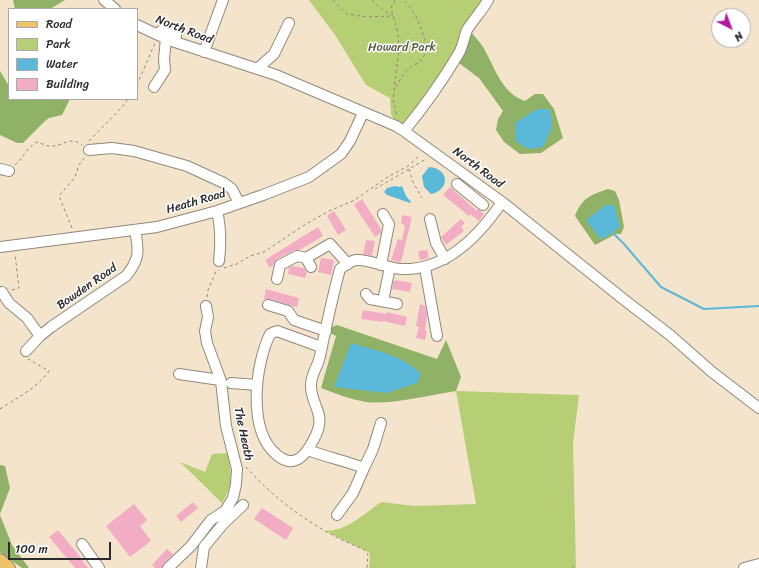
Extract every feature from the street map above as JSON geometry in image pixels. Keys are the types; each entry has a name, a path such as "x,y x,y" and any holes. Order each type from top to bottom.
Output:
{"main road":[{"path":"0,560 9,568"}],"street":[{"path":"104,0 114,8"},
{"path":"204,52 223,0"},
{"path":"400,129 417,115 445,74 460,52 467,30 482,11 488,0"},
{"path":"257,69 274,54 290,23"},
{"name":"North Road","path":"138,25 204,52 276,75 400,129 502,202 670,335 712,372 759,408"},
{"path":"154,87 165,70 164,59 166,38"},
{"name":"Heath Road","path":"0,247 157,227 217,211 295,184 322,169 341,154 350,141 363,113"},
{"path":"89,150 112,148 134,151 187,166 224,183 232,189 239,203"},
{"path":"467,192 475,182"},
{"path":"457,184 483,205"},
{"path":"321,347 277,331 270,334 264,345 257,384 257,406 260,424 267,446 280,458 288,461 298,460 308,450 320,424 319,412 311,388 312,373 320,357 321,347 340,269 355,260 401,269 425,268 445,259 472,238 502,202"},
{"path":"217,211 220,224 221,242 219,261"},
{"path":"383,214 392,233 385,266 383,301"},
{"path":"430,219 436,243 445,259"},
{"name":"Bowden Road","path":"26,351 40,336 126,276 136,264 138,253 136,230"},
{"path":"277,279 280,265 297,256 306,258 330,244 348,264"},
{"path":"306,258 312,267"},
{"path":"425,268 437,336"},
{"path":"2,292 9,302 27,318 40,336"},
{"path":"366,294 370,298 397,304"},
{"path":"268,305 288,311 294,320 326,331"},
{"name":"The Heath","path":"168,568 191,546 211,520 225,511 233,498 237,469 226,426 220,380 207,343 205,331 208,317 206,306"},
{"path":"179,374 220,380"},
{"path":"231,383 257,384"},
{"path":"338,515 353,493 373,449 381,423"},
{"path":"308,450 320,455 337,458 364,468"},
{"path":"201,568 204,547 223,524 243,505"},
{"path":"82,544 99,568"},
{"path":"744,568 759,564"}],"path":[{"path":"333,0 347,14 367,17 394,16"},
{"path":"372,0 380,8 394,16"},
{"path":"395,0 391,8 398,33 399,48 393,99 396,112 395,123 400,129"},
{"path":"395,88 404,73 413,65 419,63 428,50 420,26 411,7 403,0"},
{"path":"138,83 166,38"},
{"path":"76,238 59,196 75,177 79,165 89,150 89,140 127,100"},
{"path":"4,170 24,157 30,146 37,142 49,146 55,146 67,141 77,142 89,150"},
{"path":"375,189 429,157 430,149"},
{"path":"206,306 208,290 216,271 237,264 250,256 264,252 306,224 329,211 355,200 386,178 408,166 430,149"},
{"path":"409,168 413,182 422,198"},
{"path":"2,292 18,288 14,245"},
{"path":"0,409 35,387 49,371 27,358 26,351"},
{"path":"234,453 261,484 296,512 327,532 368,554 367,568"}],"green space":[{"path":"13,0 65,0 52,8 15,8"},
{"name":"Howard Park","path":"309,0 483,0 446,68 417,111 399,129 391,114 390,98 366,85 335,35"},
{"path":"471,32 482,45 504,86 510,92 525,101 535,94 543,94 554,109 563,138 541,153 520,154 504,142 496,130 498,119 503,111 479,78 459,63"},
{"path":"0,71 8,84 8,100 70,100 62,115 49,118 23,143 17,143 0,135"},
{"path":"608,189 615,191 619,200 624,227 621,234 616,234 595,245 575,216 587,198"},
{"path":"337,325 437,359 446,340 461,377 456,391 399,401 376,403 354,399 321,388 336,336 328,332 332,327"},
{"path":"456,391 579,395 573,443 576,568 369,568 370,553 325,531 348,525 381,502 415,506 476,504"},
{"path":"227,453 231,478 229,490 222,503 180,462 205,472 212,454"},
{"path":"0,465 5,466 10,488 0,514"},
{"path":"0,515 12,545 29,568 22,568 0,552"}],"water":[{"path":"537,109 550,109 552,127 543,147 528,149 516,141 515,123"},
{"path":"429,167 441,172 445,180 441,189 431,194 424,187 422,176"},
{"path":"402,186 406,196 411,202 410,203 387,195 384,192 387,188"},
{"path":"606,205 614,205 620,227 603,239 599,237 586,220"},
{"path":"351,343 389,354 406,362 421,374 417,383 387,393 334,387"}],"building":[{"path":"450,187 477,211 478,209 484,214 479,221 470,214 469,216 443,195"},
{"path":"362,199 381,229 381,233 375,237 354,205"},
{"path":"334,211 346,230 338,235 327,216"},
{"path":"402,215 412,217 401,262 391,260 398,239 402,240 405,225 401,224"},
{"path":"461,219 465,223 461,227 464,231 446,245 441,237"},
{"path":"318,227 323,236 299,250 294,250 277,259 270,268 265,260"},
{"path":"366,240 375,241 372,256 363,254"},
{"path":"427,250 429,258 420,260 418,251"},
{"path":"321,258 334,260 331,275 318,272"},
{"path":"289,267 304,268 307,272 305,278 288,274"},
{"path":"394,280 412,283 410,292 392,289"},
{"path":"266,289 299,298 297,307 270,299 264,299"},
{"path":"420,304 425,306 427,315 425,331 427,331 425,340 416,338 419,327 416,326"},
{"path":"363,310 387,314 387,312 407,317 405,326 383,321 361,319"},
{"path":"193,502 198,508 181,522 176,516"},
{"path":"134,504 147,520 140,526 151,541 130,557 106,526"},
{"path":"262,508 293,528 286,540 254,519"},
{"path":"58,530 88,568 75,568 49,537"},
{"path":"167,549 173,554 164,563 162,568 155,568 152,565"}],"waterway":[{"path":"612,232 661,287 704,309 759,306"}]}
